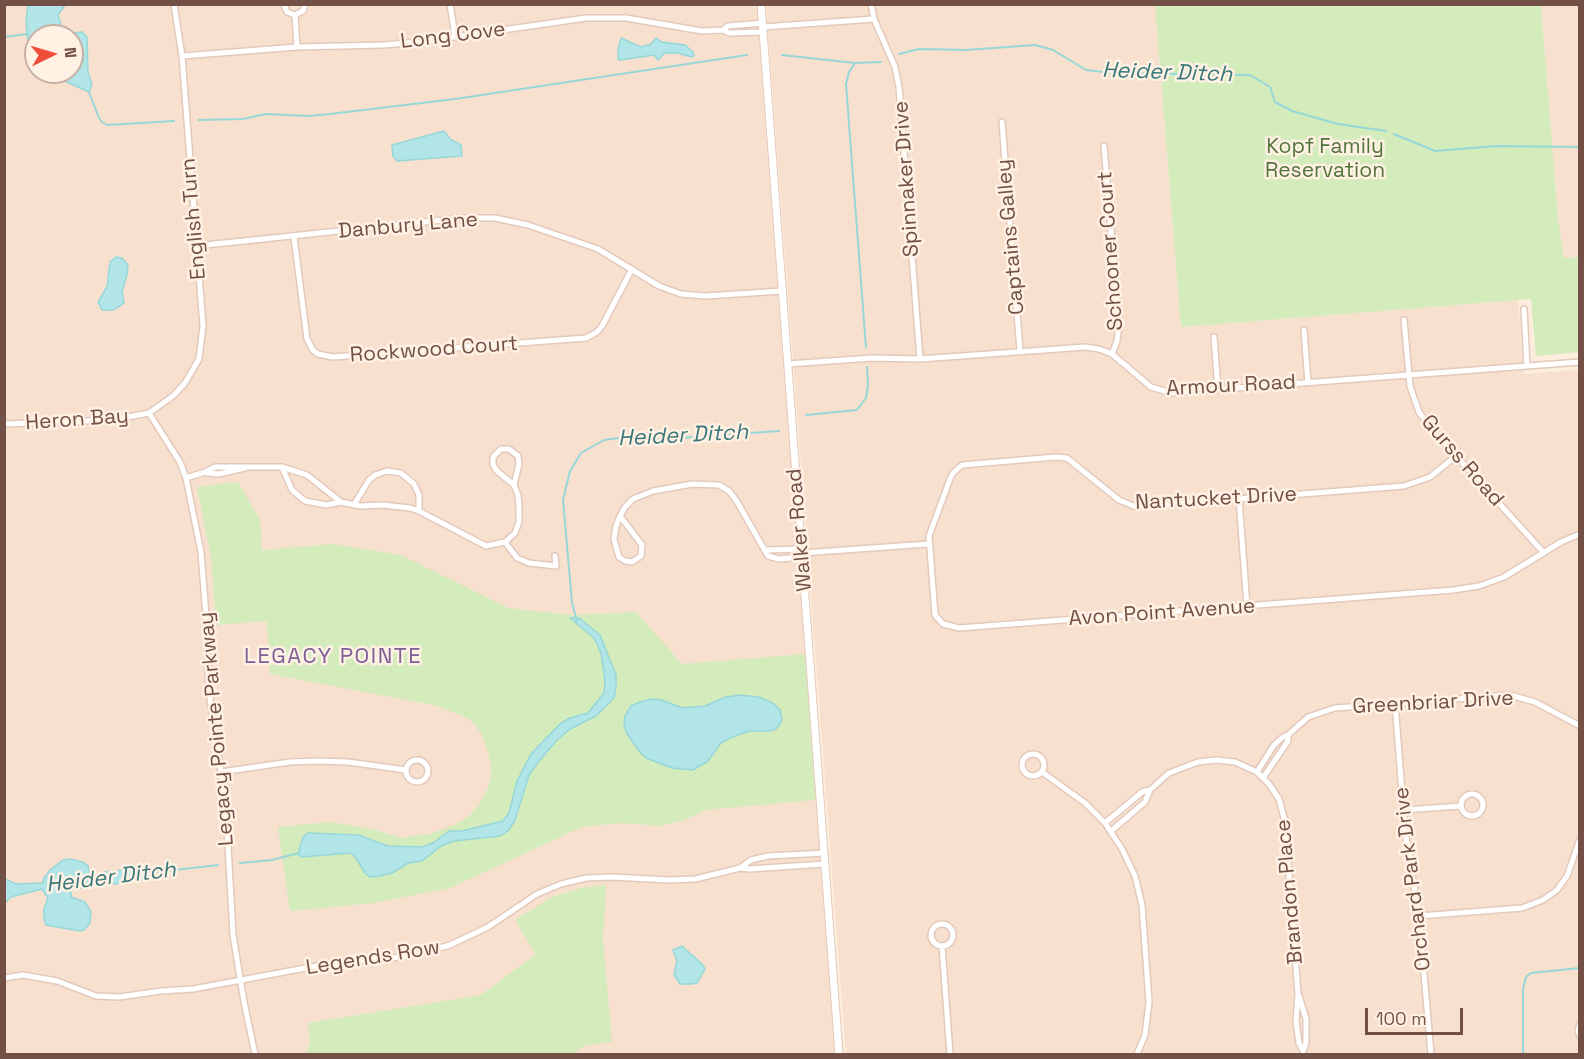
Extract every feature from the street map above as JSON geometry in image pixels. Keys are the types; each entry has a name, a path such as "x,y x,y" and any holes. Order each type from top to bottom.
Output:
{"street":[{"name":"English Turn","path":"149,413 173,396 185,383 199,359 203,326 182,56 174,4"},
{"path":"284,4 287,12 295,15 303,11 305,4"},
{"path":"450,4 455,36"},
{"name":"Walker Road","path":"761,4 839,1054"},
{"name":"Spinnaker Drive","path":"871,4 873,19 892,60 899,87 920,359"},
{"path":"295,15 297,47"},
{"name":"Long Cove","path":"182,56 297,47 383,45 586,18 626,18 702,31 723,30 729,26 763,27 873,19"},
{"name":"Captains Galley","path":"1002,122 1020,351"},
{"name":"Schooner Court","path":"1104,147 1119,326 1112,354"},
{"name":"Danbury Lane","path":"196,246 462,218 495,218 528,225 598,249 659,286 689,296 782,291"},
{"name":"Rockwood Court","path":"294,237 307,339 313,350 324,356 333,357 586,338 602,326 632,269"},
{"path":"1524,309 1527,366"},
{"name":"Gurss Road","path":"1404,320 1408,375 1411,392 1419,412 1544,553"},
{"path":"1304,330 1308,383"},
{"path":"1214,337 1218,390"},
{"name":"Armour Road","path":"788,364 872,358 920,359 1085,347 1112,354 1156,390 1171,393 1580,362"},
{"name":"Heron Bay","path":"4,424 112,420 149,413"},
{"name":"Legacy Pointe Parkway","path":"149,413 180,462 186,478 201,552 209,692 227,828 231,912 240,980 255,1054"},
{"path":"282,467 292,490 305,501 326,505 341,502 355,503 360,506 396,506 419,511 486,546 505,542 515,533 519,522 518,495 514,485 493,465 495,453 501,449 509,448 518,456 519,464 514,485"},
{"name":"Nantucket Drive","path":"928,544 930,531 950,478 957,469 968,464 1067,458 1119,500 1136,507 1404,486 1430,477 1456,456"},
{"path":"186,478 205,472 219,474 246,467 282,467 307,475 341,502"},
{"path":"355,503 369,480 387,471 401,473 414,484 419,495 419,511"},
{"path":"620,516 642,545 641,556 632,562 622,560 615,547 616,526 620,516 625,507 644,493 692,484 718,485 729,491 765,550 802,553 928,544"},
{"path":"1239,499 1247,606"},
{"name":"Avon Point Avenue","path":"928,544 935,615 943,624 954,628 1466,588 1504,577 1561,542 1580,534"},
{"path":"505,542 517,558 529,563 556,566 555,556"},
{"name":"Greenbriar Drive","path":"1257,772 1274,745 1283,737 1303,721 1335,708 1510,695 1535,702 1580,726"},
{"name":"Orchard Park Drive","path":"1395,703 1403,810 1419,916 1431,1054"},
{"name":"Greenbriar Drive","path":"1263,778 1288,741 1288,735"},
{"path":"1034,754 1040,756 1044,763 1042,772 1034,776 1026,773 1022,765 1026,757 1034,754"},
{"path":"417,760 427,766 428,774 423,781 415,782 408,777 406,770 410,763 417,760"},
{"name":"Brandon Place","path":"1111,831 1145,802 1150,790 1176,770 1206,760 1223,760 1235,762 1257,772 1263,778 1279,799 1285,822 1298,994 1296,1021 1303,1053"},
{"path":"221,772 290,762 317,761 348,762 406,770"},
{"path":"1042,772 1085,804 1105,823 1122,849 1135,876 1143,912 1149,1002 1145,1035 1137,1054"},
{"name":"Brandon Place","path":"1105,823 1142,792 1150,790"},
{"path":"1472,794 1481,799 1483,806 1480,812 1470,816 1461,806 1465,796 1472,794"},
{"path":"1403,810 1461,806"},
{"path":"1419,916 1522,908 1543,900 1557,890 1567,876 1580,839"},
{"name":"Legends Row","path":"740,868 751,860 768,856 825,853"},
{"name":"Legends Row","path":"4,978 23,975 57,981 96,996 119,997 161,990 194,989 327,964 410,956 450,945 488,927 537,894 561,884 586,878 695,879 740,868 825,864"},
{"path":"943,924 949,928 952,936 950,942 942,946 934,943 931,935 935,927 943,924"},
{"path":"942,946 950,1054"},
{"name":"Brandon Place","path":"1298,994 1306,1019 1306,1043 1303,1053"},
{"path":"1580,1024 1578,1031 1580,1036"}],"shaded area":[{"path":"5,5 761,5 766,66 761,66 788,424 792,424 830,927 826,927 835,1054 5,1054"},
{"path":"766,5 1155,5 1181,327 1518,300 1524,374 1579,370 1579,1054 846,1054"},
{"path":"1541,5 1579,5 1579,257 1528,261 1558,219"}],"green space":[{"name":"Kopf Family Reservation","path":"1155,5 1541,5 1558,219 1564,258 1579,257 1579,352 1536,356 1531,299 1181,327"},
{"path":"238,482 260,520 262,550 333,544 401,555 508,608 571,615 636,612 682,664 805,654 816,800 705,810 685,820 660,826 621,823 582,827 450,888 374,903 290,911 278,827 330,822 373,829 401,838 429,834 468,817 479,805 488,788 492,770 481,733 469,719 438,706 270,674 267,621 216,625 211,557 197,487"},
{"path":"606,885 603,941 612,1042 586,1045 572,1054 306,1054 310,1043 308,1023 481,995 536,954 515,920 552,897 581,888"}],"water":[{"path":"28,5 65,5 58,15 61,24 26,24"},
{"path":"84,34 87,37 88,72 92,85 89,92 71,84 84,84"},
{"path":"621,38 641,47 651,44 656,38 662,42 685,45 694,56 665,53 658,60 654,55 620,60 618,50"},
{"path":"444,131 450,139 461,145 462,156 397,161 393,156 392,145"},
{"path":"116,257 122,258 128,265 122,291 124,303 114,310 102,310 98,302 107,287 110,262"},
{"path":"570,618 579,618 600,635 616,675 614,698 596,716 570,729 540,760 529,775 515,820 509,830 500,836 454,841 441,846 422,861 408,863 392,873 380,876 370,877 350,853 301,857 298,854 303,837 308,833 358,835 388,846 422,847 433,843 449,831 462,831 503,821 509,813 517,781 531,754 560,724 570,718 588,713 604,693 605,680 601,653 597,644 593,637"},
{"path":"740,695 758,697 773,703 780,710 782,718 780,724 776,729 769,731 749,731 730,738 721,743 708,761 693,770 672,768 646,758 627,734 624,725 625,716 631,706 640,702 652,699 661,700 683,708 705,706 726,697"},
{"path":"63,860 83,862 88,866 90,877 105,872 150,867 152,878 131,879 116,884 91,883 87,887 71,890 71,897 85,902 91,912 90,923 80,931 46,925 44,909 48,898 42,889 11,897 5,903 5,879 16,884 43,883 51,869"},
{"path":"682,946 705,969 697,983 680,984 674,974 677,961 673,950"}],"waterway":[{"path":"4,37 24,34"},
{"name":"Heider Ditch","path":"899,54 919,49 966,50 1035,45 1053,50 1086,70 1112,73 1250,75 1270,87 1275,102 1292,111 1338,124 1386,131"},
{"path":"199,120 243,119 266,114 308,116 330,114 455,99 747,55"},
{"path":"782,55 855,63"},
{"name":"Heider Ditch","path":"866,348 846,84 849,72 855,63 881,62"},
{"path":"89,92 99,118 107,125 174,121"},
{"name":"Heider Ditch","path":"1394,134 1435,151 1496,146 1580,147"},
{"name":"Heider Ditch","path":"806,415 857,410 866,398 867,367"},
{"name":"Heider Ditch","path":"577,621 572,603 563,500 570,471 581,453 604,440 619,438 638,441 779,431"},
{"name":"Heider Ditch","path":"240,863 272,860 299,853"},
{"name":"Heider Ditch","path":"149,873 218,865"},
{"path":"1523,1054 1523,989 1526,977 1531,973 1580,968"}],"district":[{"name":"LEGACY POINTE","path":"333,657"}]}
